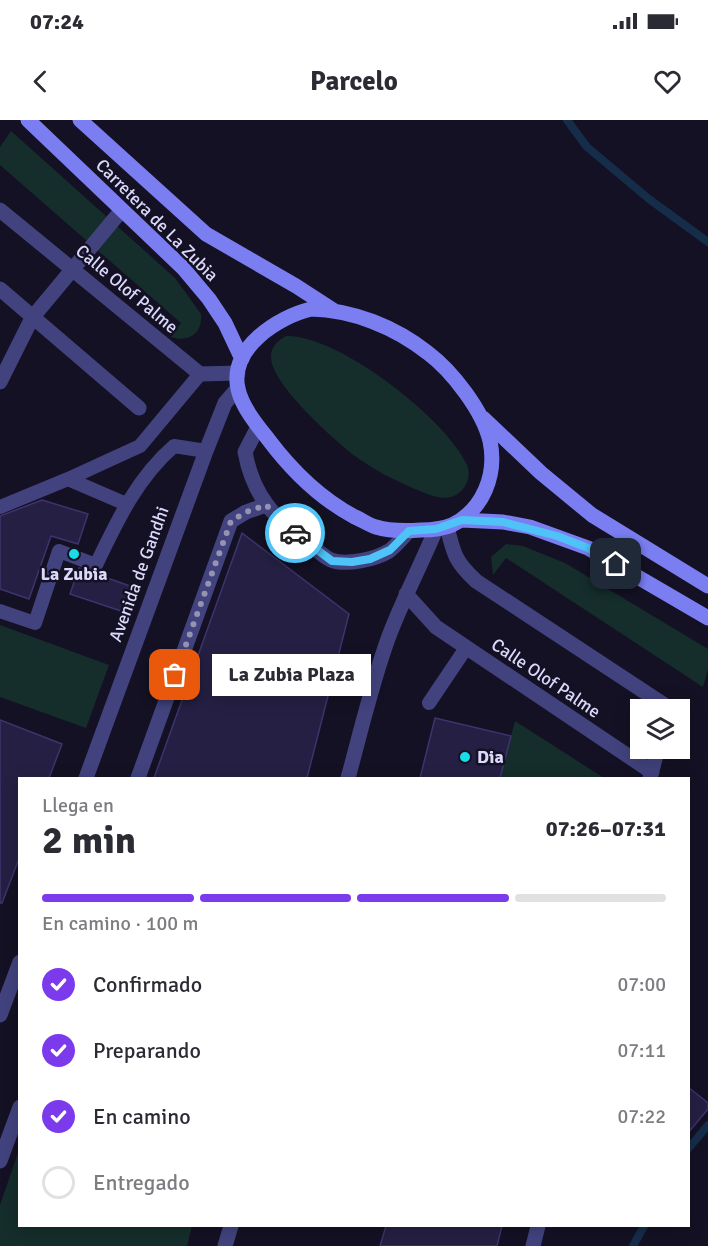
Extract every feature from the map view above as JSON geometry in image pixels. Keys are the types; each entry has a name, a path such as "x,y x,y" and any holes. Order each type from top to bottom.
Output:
{"street":[{"name":"Carretera de La Zubia","path":"28,120 183,268 209,299 225,323 258,427 285,461 312,489 342,510 376,527 409,531 442,528"},
{"name":"Carretera de La Zubia","path":"80,120 206,234 333,310"},
{"name":"Calle Olof Palme","path":"0,210 200,374"},
{"path":"0,381 32,318 121,211"},
{"path":"0,289 139,408"},
{"path":"200,374 239,373 259,337 283,319 311,309 333,310 360,317 397,333 429,353 456,380 479,414 541,473 592,515 708,586"},
{"name":"Avenida de Gandhi","path":"86,777 206,451 239,373"},
{"path":"348,777 389,637 406,594 442,528 462,520 476,509 485,491 490,476 489,440 479,414"},
{"path":"258,427 245,452 254,486 266,505 295,533 332,561 352,562 370,559 390,550 409,531"},
{"path":"138,777 228,527 231,521 246,512 266,505"},
{"path":"462,520 503,522 530,527 588,548 708,618"},
{"path":"442,528 454,557 476,581 655,699"},
{"name":"Calle Olof Palme","path":"406,594 436,627 651,775 655,759"},
{"path":"0,1015 18,967"},
{"path":"0,1161 18,1112"},
{"path":"225,1246 231,1227"},
{"path":"533,1246 538,1227"}],"lane":[{"path":"0,507 140,446 200,374"},
{"path":"0,610 35,623 59,551 96,565 126,504 157,460 174,446 206,451"},
{"path":"68,479 126,504"},
{"path":"429,703 466,648"}],"green space":[{"path":"11,131 175,278 201,314 200,326 194,335 184,339 171,337 181,323 0,165 0,147"},
{"path":"286,336 308,339 333,349 388,382 414,403 456,446 467,465 468,476 465,487 457,495 446,498 422,492 369,466 333,438 292,396 274,368 271,357 273,347"},
{"path":"506,544 523,546 565,563 708,649 708,669 703,687 506,558 493,575 491,557"},
{"path":"0,625 109,665 86,728 0,697"},
{"path":"515,721 602,777 500,777"},
{"path":"18,1153 18,1227 192,1227 187,1246 0,1246 0,1205"}],"building":[{"path":"42,500 88,514 78,544 51,536 29,599 0,589 0,516"},
{"path":"242,533 349,614 307,777 154,777"},
{"path":"79,568 130,586 121,611 70,594"},
{"name":"Dia","path":"435,718 511,736 500,777 420,777"},
{"path":"0,720 62,744 49,777 18,777 18,861 2,903 0,903"},
{"path":"690,1089 708,1103 708,1109 690,1131"},
{"path":"386,1227 502,1227 497,1246 380,1246"}],"waterway":[{"path":"567,120 587,147 649,199 708,242"},
{"path":"690,1147 708,1125"},
{"path":"633,1246 643,1227"}],"way so far":[{"path":"175,675 231,521 246,512 266,505 295,533"}],"place":[{"name":"La Zubia","path":"74,554"},
{"name":"La Zubia Plaza","path":"175,675"},
{"name":"Dia","path":"465,757"}],"route":[{"path":"295,533 332,561 352,562 370,559 390,550 409,531 447,527 462,520 503,522 530,527 557,536 588,548 616,564"}]}
